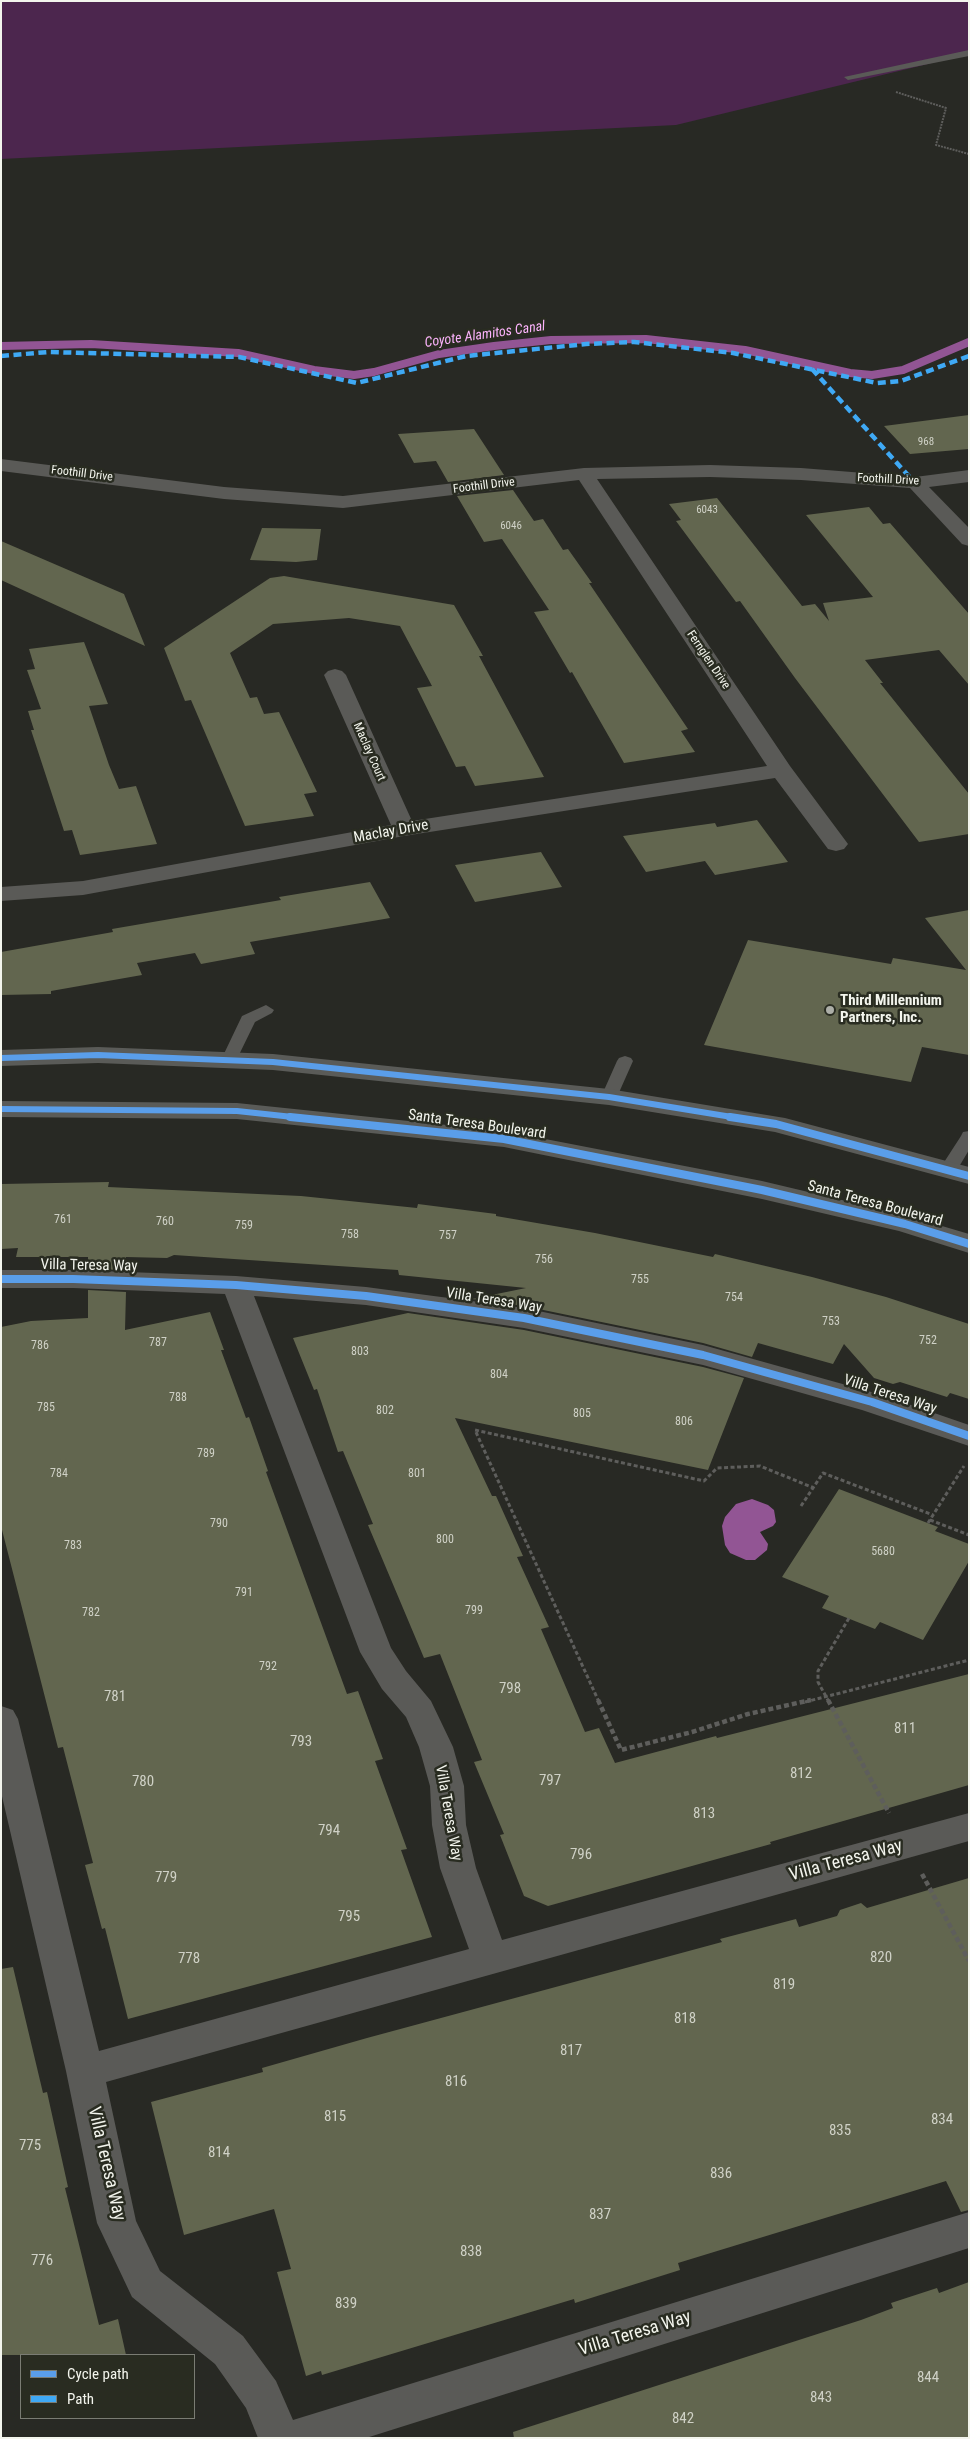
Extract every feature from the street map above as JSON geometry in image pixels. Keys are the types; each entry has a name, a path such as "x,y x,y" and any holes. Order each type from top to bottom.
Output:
{"main road":[{"path":"1,1058 98,1055 283,1063 610,1097 776,1124 958,1173"},
{"name":"Santa Teresa Boulevard","path":"1,1109 237,1111 504,1139 762,1190 905,1224 969,1244"}],"street":[{"name":"Foothill Drive","path":"1,465 224,493 343,502 584,474 710,471 801,474 915,483 969,476"},
{"name":"Fernglen Drive","path":"584,474 781,770 836,844"},
{"path":"915,483 969,540"},
{"name":"Maclay Court","path":"335,675 404,829"},
{"name":"Maclay Drive","path":"1,894 83,888 404,829 781,770"},
{"name":"Villa Teresa Way","path":"1,1279 73,1279 236,1285 366,1296 533,1320 703,1355 872,1402 969,1436"},
{"name":"Villa Teresa Way","path":"236,1285 376,1652 394,1680 419,1710 436,1747 447,1786 449,1825 458,1868 491,1959"},
{"name":"Villa Teresa Way","path":"1,1719 85,2071 117,2223 146,2284 229,2350 261,2395 279,2438"},
{"name":"Villa Teresa Way","path":"85,2071 969,1827"},
{"name":"Villa Teresa Way","path":"300,2438 969,2230"}],"lane":[{"path":"848,77 969,53"},
{"path":"229,1060 248,1019 266,1010"},
{"path":"610,1097 625,1061"},
{"path":"958,1173 969,1136"}],"path":[{"path":"848,77 946,108 936,145 969,154"},
{"path":"814,1488 760,1466 717,1468 704,1481 475,1430 621,1750 692,1732 748,1714 827,1697 969,1660"},
{"path":"968,1459 929,1522 969,1535"},
{"path":"801,1506 823,1473 933,1515"},
{"path":"849,1618 818,1671 818,1682 969,1961"}],"shaded area":[{"path":"1,1 969,1 969,54 676,125 1,159"},
{"path":"752,1499 768,1505 774,1510 776,1522 773,1526 760,1532 768,1544 767,1550 755,1560 746,1560 730,1553 725,1545 722,1526 725,1517 736,1504"}],"building":[{"path":"969,415 969,449 910,454 884,426"},
{"path":"474,429 504,475 448,482 436,461 414,463 398,434"},
{"path":"513,490 534,521 543,519 563,550 568,549 592,583 589,583 688,729 681,731 695,752 624,763 572,672 570,673 534,612 549,610 502,539 484,542 457,496"},
{"path":"717,498 802,606 815,604 829,621 823,603 873,597 806,515 869,507 883,524 890,523 969,614 969,685 939,650 865,660 883,683 880,683 969,794 969,834 919,842 795,678 740,601 736,602 676,521 681,520 669,504"},
{"path":"262,528 321,529 317,560 296,562 250,560"},
{"path":"1,541 124,594 145,646 1,580"},
{"path":"284,576 454,605 483,656 479,656 544,777 475,786 465,766 456,767 417,688 432,686 400,626 349,618 273,624 230,653 250,698 257,697 264,714 279,712 317,792 304,794 314,816 245,826 191,700 185,701 164,648 270,578"},
{"path":"84,642 108,704 89,706 109,765 119,789 136,786 157,844 80,855 72,830 64,831 31,730 34,730 28,711 41,709 27,670 35,669 29,649"},
{"path":"757,820 788,862 715,875 705,861 646,872 623,836 715,823 717,827"},
{"path":"541,852 562,887 475,902 455,865"},
{"path":"370,882 390,918 250,942 255,954 201,964 195,953 137,963 142,975 51,991 51,994 1,995 1,952 113,932 112,929 281,900 279,897"},
{"path":"969,910 969,1055 922,1047 911,1082 704,1045 748,940 891,964 893,958 966,970 925,918"},
{"path":"109,1182 108,1187 301,1196 417,1208 418,1204 496,1214 496,1216 595,1233 713,1257 715,1254 812,1277 886,1297 969,1324 969,1399 950,1393 947,1397 900,1382 893,1384 874,1378 844,1344 833,1364 758,1343 752,1357 703,1343 524,1306 472,1299 526,1288 399,1275 398,1270 174,1255 167,1258 126,1257 126,1270 88,1269 88,1257 16,1257 18,1248 1,1249 1,1184"},
{"path":"88,1290 126,1292 125,1330 210,1312 224,1350 221,1350 246,1418 249,1417 268,1471 266,1472 347,1694 358,1691 383,1759 375,1761 407,1849 401,1850 432,1937 128,2019 105,1928 102,1929 85,1865 93,1863 63,1747 58,1748 1,1526 1,1327 31,1321 88,1318"},
{"path":"408,1313 524,1330 703,1367 744,1378 708,1470 455,1418 492,1496 496,1496 523,1556 517,1557 549,1627 541,1629 585,1732 599,1728 615,1763 716,1736 717,1738 969,1674 969,1785 770,1842 771,1844 548,1906 524,1896 500,1835 504,1834 474,1762 482,1760 440,1654 424,1658 368,1525 373,1524 343,1451 338,1452 317,1389 314,1390 293,1338"},
{"path":"839,1489 938,1527 935,1531 969,1544 969,1561 923,1640 880,1622 875,1629 822,1608 829,1596 782,1577"},
{"path":"969,1878 969,2210 961,2212 946,2181 678,2263 680,2270 575,2303 574,2299 322,2375 321,2371 306,2376 277,2272 291,2269 274,2209 184,2235 151,2102 263,2072 262,2068 367,2038 722,1942 720,1939 796,1919 799,1927 837,1916 840,1910 861,1903 867,1908"},
{"path":"13,1967 43,2093 47,2092 68,2187 65,2188 99,2325 118,2319 126,2354 1,2355 1,1969"},
{"path":"969,2282 969,2438 514,2438 513,2432 861,2320 893,2308 891,2303 937,2288 939,2293"}],"waterway":[{"name":"Coyote Alamitos Canal","path":"1,346 91,344 238,353 314,370 354,375 374,372 439,354 494,346 551,340 646,339 745,350 850,373 872,375 903,370 969,342"}],"marked path":[{"path":"1,356 48,352 239,357 357,383 466,356 586,344 634,342 733,353 877,383 901,381 969,356"},
{"path":"812,369 915,483"}],"cycle path":[{"path":"1,1058 98,1055 273,1062 609,1097 776,1124 969,1176"},
{"path":"1,1109 237,1111 504,1139 762,1190 905,1224 969,1244"},
{"path":"1,1279 73,1279 236,1285 366,1296 524,1318 703,1355 872,1402 969,1436"}],"place":[{"name":"Third Millennium Partners, Inc.","path":"830,1010"}]}
